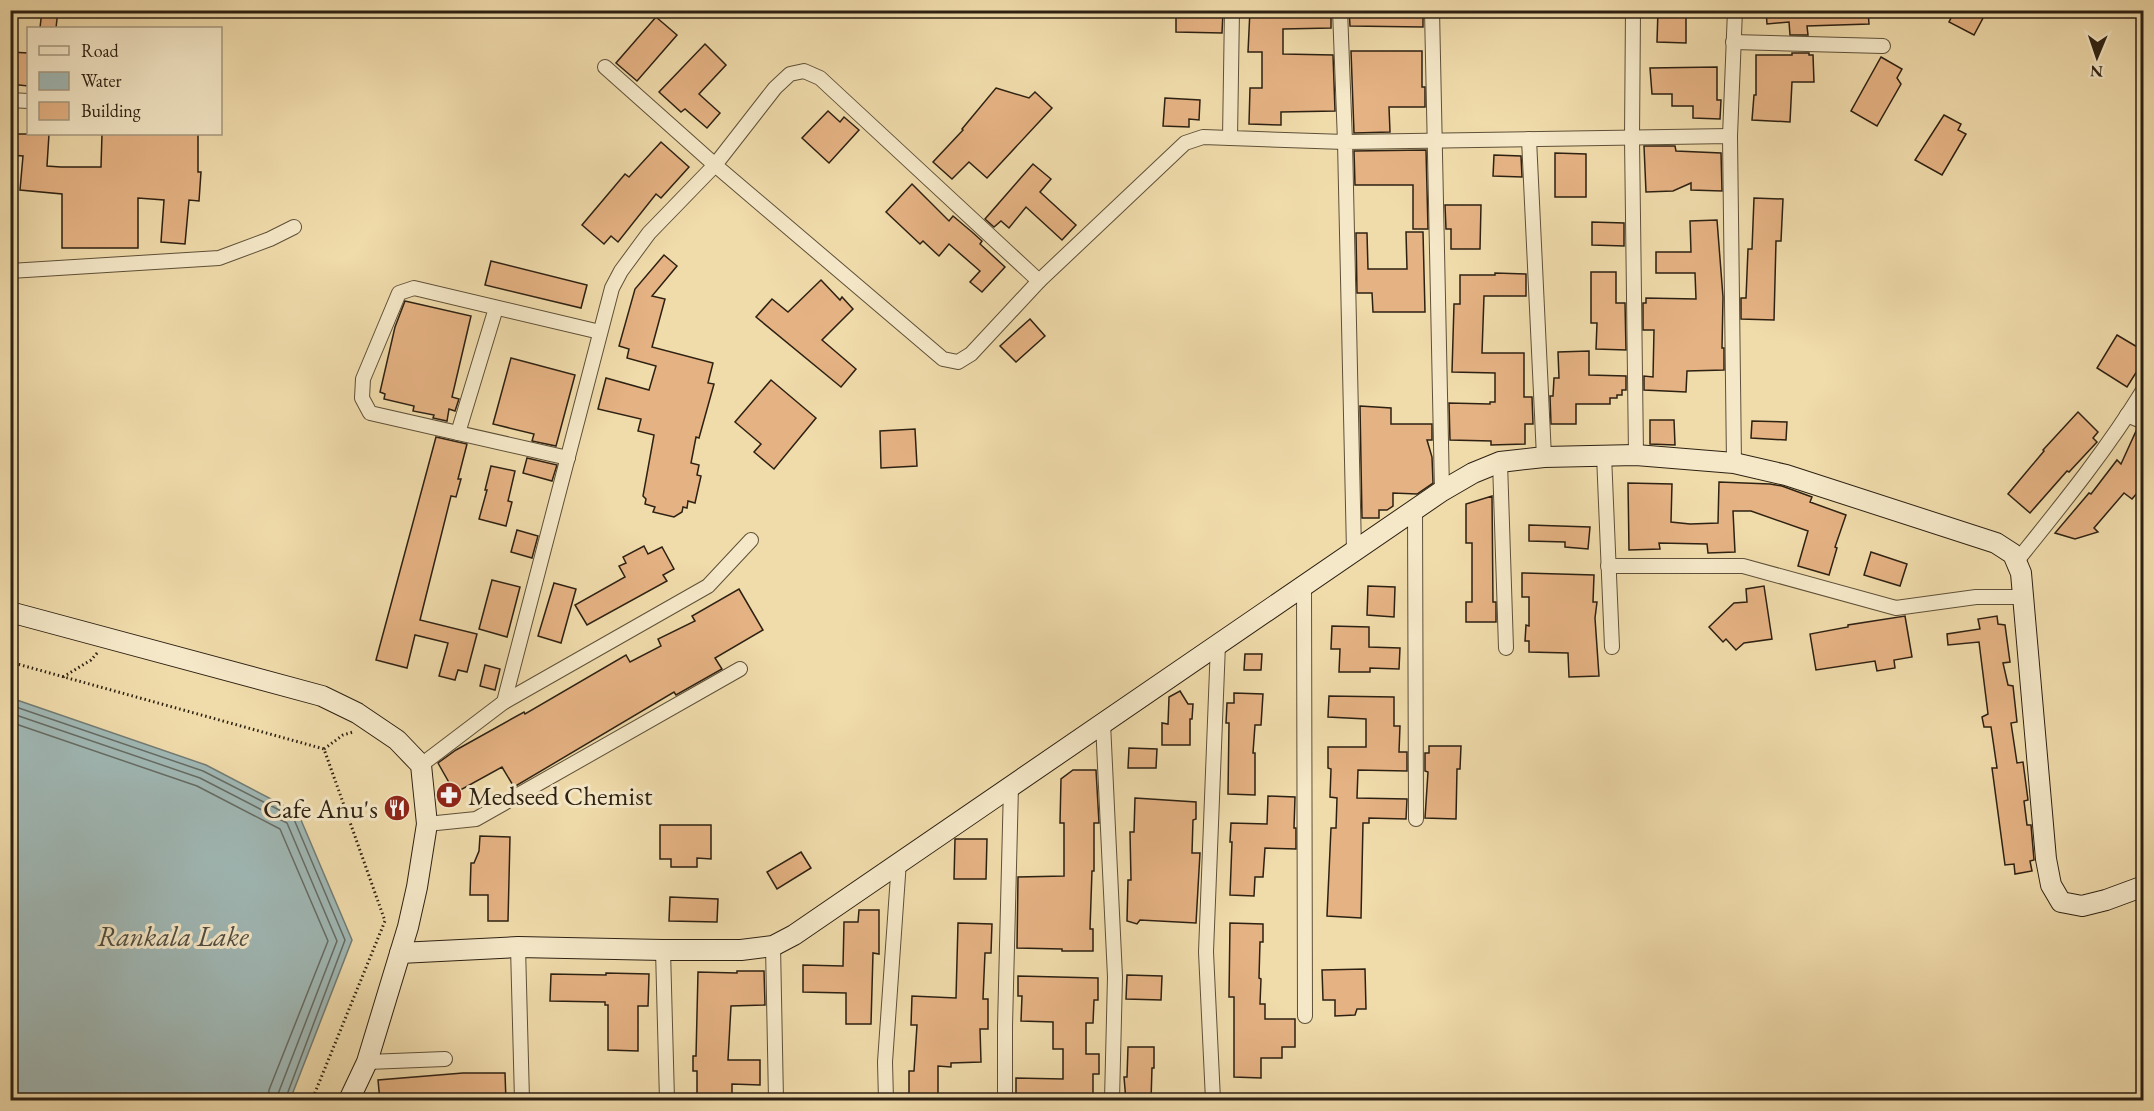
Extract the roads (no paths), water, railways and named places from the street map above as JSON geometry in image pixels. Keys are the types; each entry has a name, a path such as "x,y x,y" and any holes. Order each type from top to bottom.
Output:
{"street":[{"path":"1230,138 1232,10"},
{"path":"1340,10 1354,551"},
{"path":"1432,10 1442,490"},
{"path":"1633,10 1632,138 1636,455"},
{"path":"1734,463 1730,136 1735,10"},
{"path":"1733,42 1883,46"},
{"path":"605,67 715,165 943,359 958,362 971,354 1039,281 1185,143 1203,137 1345,142 1730,136"},
{"path":"504,702 612,288 621,271 649,233 715,165 775,88 790,74 804,71 820,78 1039,281"},
{"path":"10,100 27,101"},
{"path":"1529,139 1544,457"},
{"path":"10,271 219,258 270,239 294,227"},
{"path":"568,458 370,413 362,398 363,379 399,293 414,288 600,332"},
{"path":"458,433 496,308"},
{"path":"2016,562 2070,496 2144,389"},
{"path":"2127,415 2144,422"},
{"path":"1604,455 1612,647"},
{"path":"400,953 518,946 741,950 773,946 794,935 1442,490 1473,472 1500,462 1544,457 1636,455 1734,463 1786,475 1996,543 2013,554 2021,573 2046,859 2051,885 2061,902 2082,906 2144,886"},
{"path":"1500,462 1506,648"},
{"path":"1414,509 1416,819"},
{"path":"421,765 504,702 708,586 751,540"},
{"path":"1608,566 1743,566 1896,608 1976,597 2023,597"},
{"path":"1304,584 1305,1016"},
{"path":"10,612 322,696 357,713 398,740 421,765 427,824 417,887 408,927 367,1062 349,1101"},
{"path":"1213,1101 1206,952 1218,644"},
{"path":"427,824 476,819 740,669"},
{"path":"1103,723 1115,977 1112,1101"},
{"path":"1005,1101 1011,786"},
{"path":"886,1101 885,1062 899,861"},
{"path":"518,946 522,1101"},
{"path":"773,946 776,1101"},
{"path":"663,950 667,1101"},
{"path":"367,1062 445,1059"}],"water":[{"name":"Rankala Lake","path":"11,698 206,765 298,813 352,940 290,1100 11,1100"}],"place":[{"name":"Medseed Chemist","path":"449,795"},
{"name":"Cafe Anu's","path":"397,808"}]}
